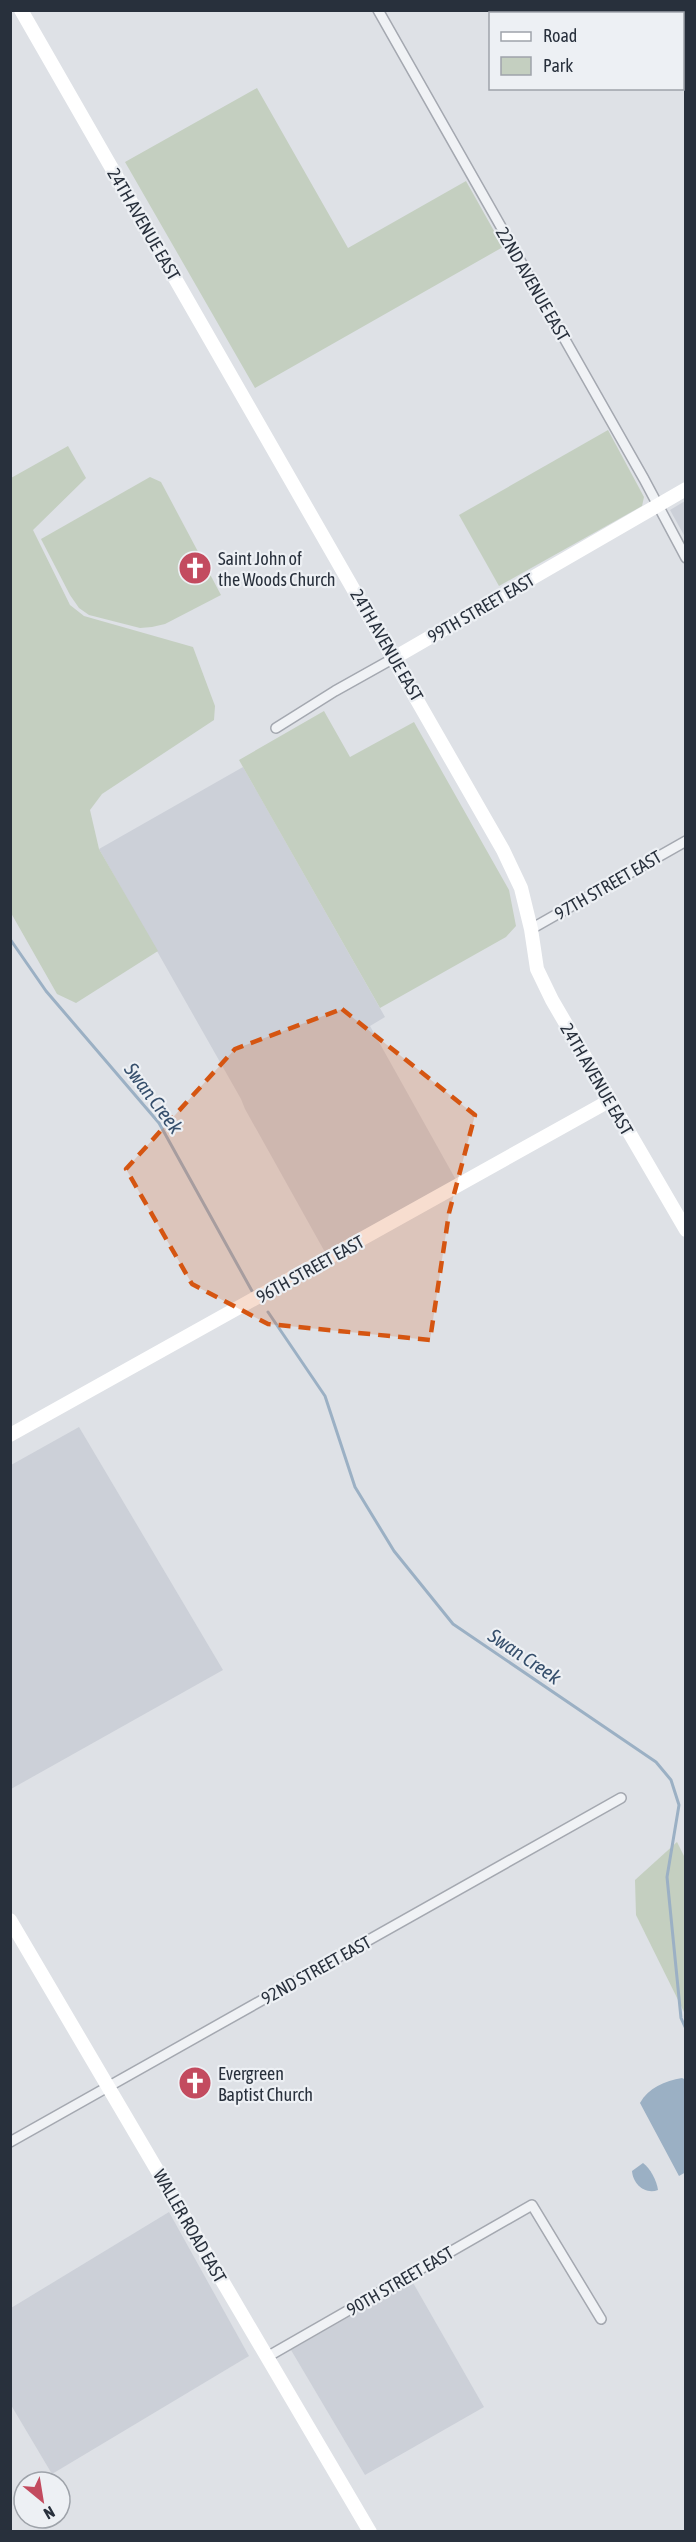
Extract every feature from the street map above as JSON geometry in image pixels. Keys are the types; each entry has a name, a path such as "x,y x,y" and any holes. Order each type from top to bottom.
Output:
{"street":[{"name":"24TH AVENUE EAST","path":"21,10 394,658 511,867 521,888 531,929 537,969 609,1101 686,1230"},
{"name":"22ND AVENUE EAST","path":"378,10 644,479 656,506 686,558"},
{"name":"99TH STREET EAST","path":"276,728 335,691 686,489"},
{"name":"97TH STREET EAST","path":"531,929 686,841"},
{"name":"96TH STREET EAST","path":"10,1435 609,1101"},
{"name":"92ND STREET EAST","path":"10,2142 621,1798"},
{"name":"WALLER ROAD EAST","path":"10,1920 370,2532"},
{"name":"90TH STREET EAST","path":"267,2356 532,2205 601,2319"}],"highlighted area":[{"path":"342,1009 475,1115 449,1213 430,1340 268,1324 192,1284 126,1169 235,1049"}],"shaded area":[{"path":"685,501 685,537 670,510"},
{"path":"243,767 385,1017 370,1026 456,1180 326,1254 99,849"},
{"path":"79,1427 223,1670 11,1789 11,1465"},
{"path":"169,2212 249,2356 59,2470 50,2470 11,2405 11,2308"},
{"path":"412,2281 484,2407 365,2475 291,2350"}],"green space":[{"path":"535,10 613,10 611,12 534,12"},
{"path":"257,88 348,248 466,181 503,247 255,388 125,162"},
{"path":"608,430 644,497 642,506 499,586 459,515"},
{"path":"68,446 86,478 33,530 70,605 84,616 193,647 215,706 214,720 102,794 90,810 99,849 158,951 76,1003 57,994 11,913 11,478"},
{"path":"150,477 161,482 221,595 165,624 140,628 89,615 79,608 41,539"},
{"path":"324,711 350,757 414,722 509,890 516,926 506,937 380,1008 239,760"},
{"path":"677,1842 685,1858 685,2014 636,1915 635,1880"}],"water":[{"path":"682,2078 686,2080 684,2125 686,2172 679,2176 640,2103 658,2086"},
{"path":"643,2163 653,2175 658,2190 644,2190 637,2184 632,2171"}],"waterway":[{"name":"Swan Creek","path":"10,939 46,991 159,1123 252,1291"},
{"name":"Swan Creek","path":"268,1312 325,1396 355,1487 394,1551 453,1624 656,1762 671,1780 679,1805 667,1877 681,2018 686,2029"}],"place":[{"name":"Saint John of the Woods Church","path":"195,568"},
{"name":"Evergreen Baptist Church","path":"195,2083"}]}
